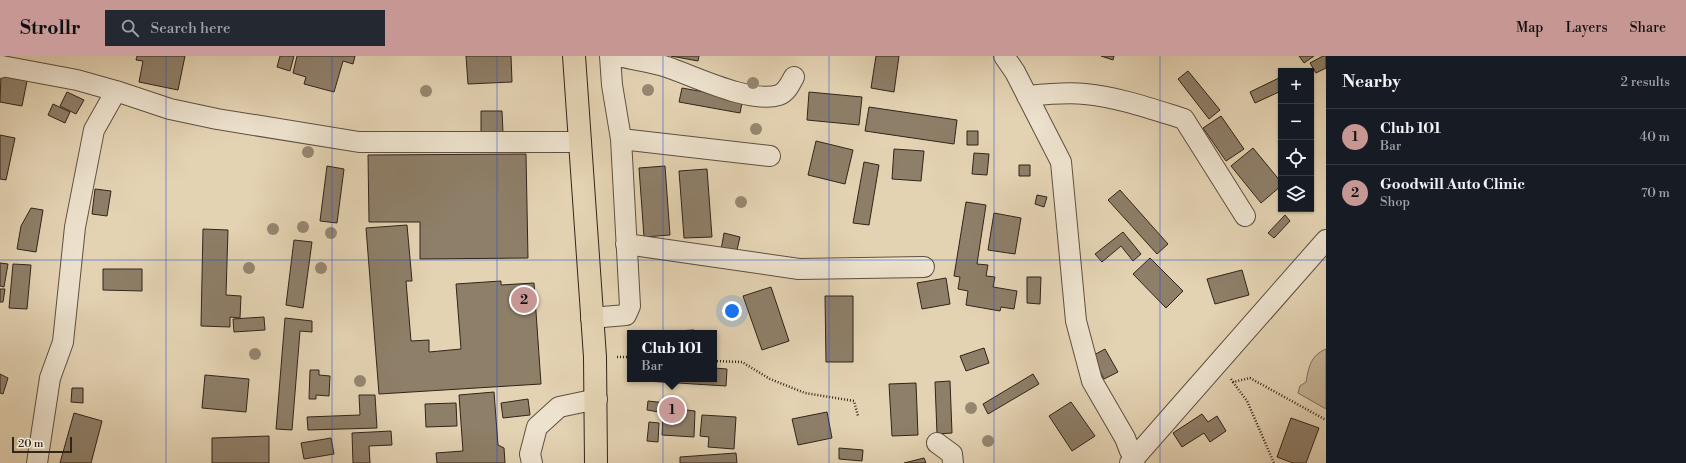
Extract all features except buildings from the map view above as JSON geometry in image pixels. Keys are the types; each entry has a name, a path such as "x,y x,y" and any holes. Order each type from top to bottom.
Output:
{"main road":[{"path":"574,56 589,246 591,318 595,357 596,463"}],"street":[{"path":"591,318 626,316 630,306 621,139 610,56"},
{"path":"619,56 664,66 712,85 761,96 779,95 788,88 794,77"},
{"path":"1004,56 1027,96 1061,162 1076,321 1092,381 1125,438 1130,451 1139,458 1218,363 1326,240"},
{"path":"0,68 2,66 77,80 170,109 217,119 359,142 581,142"},
{"path":"37,463 50,378 63,342 75,227 94,130 116,91"},
{"path":"1027,96 1055,93 1087,94 1128,103 1184,119 1245,216"},
{"path":"621,139 770,156"},
{"path":"626,244 799,269 924,267"},
{"path":"532,463 530,454 537,427 559,407 596,399"},
{"path":"937,443 952,454 953,463"}],"path":[{"path":"717,361 742,362 770,379 805,394 854,401 858,416"},
{"path":"1218,363 1247,401 1274,463"},
{"path":"1233,382 1250,378 1326,420"}],"shaded area":[{"path":"1326,349 1326,409 1298,393 1300,386 1306,382 1311,362 1317,355"}],"place":[{"name":"Goodwill Auto Clinic","path":"524,300"},
{"name":"Club 101","path":"672,410"}]}
